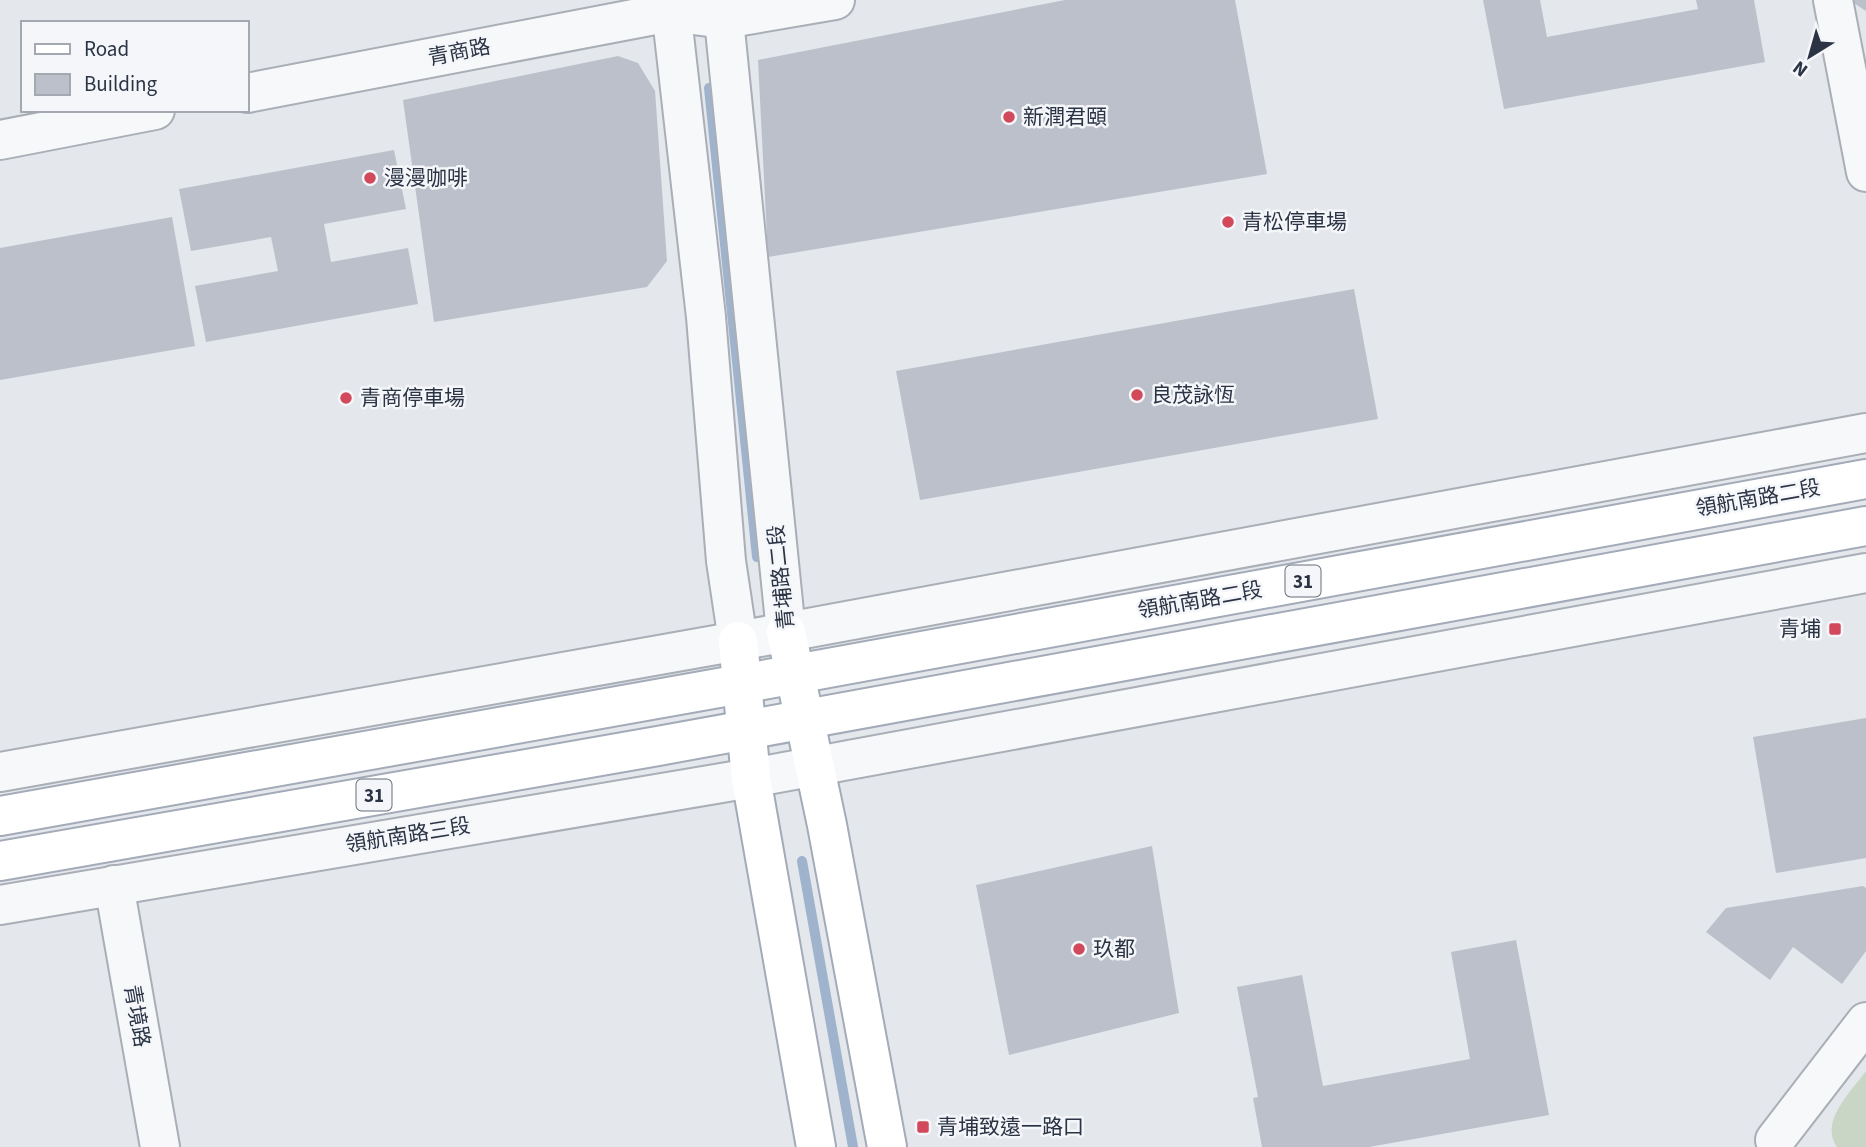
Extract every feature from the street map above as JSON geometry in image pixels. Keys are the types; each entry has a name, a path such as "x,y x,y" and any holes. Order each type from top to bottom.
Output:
{"main road":[{"name":"領航南路二段","path":"741,684 1866,478"},
{"name":"31","path":"747,730 804,717 1866,526"},
{"name":"青埔路二段","path":"786,632 815,764 887,1147"},
{"path":"738,641 751,778 816,1147"},
{"name":"31","path":"0,816 741,684"},
{"name":"領航南路三段","path":"0,861 747,730"}],"street":[{"name":"青商路","path":"248,93 675,4 723,10 835,0"},
{"path":"1833,0 1866,172"},
{"path":"675,4 706,317 726,561 738,641"},
{"name":"青埔路二段","path":"723,10 786,632"},
{"path":"0,140 145,112"},
{"name":"31","path":"0,772 738,641 1866,433"},
{"name":"31","path":"815,764 1866,573"},
{"name":"領航南路三段","path":"0,905 751,778 815,764"},
{"name":"青境路","path":"114,885 160,1147"},
{"path":"1772,1145 1866,1022"}],"green space":[{"path":"1866,1071 1866,1147 1837,1147 1832,1137 1834,1117 1845,1097"}],"building":[{"name":"新潤君頤","path":"1065,0 1235,0 1267,174 768,257 758,60"},
{"path":"1483,0 1540,0 1547,37 1698,9 1696,0 1754,0 1765,62 1504,109"},
{"path":"1849,0 1866,0 1866,11"},
{"path":"618,56 638,63 655,91 667,261 647,287 434,322 403,100"},
{"path":"394,150 406,209 324,224 331,262 408,248 418,304 206,342 195,286 278,271 271,237 191,251 179,189"},
{"path":"172,217 195,346 0,380 0,248"},
{"name":"良茂詠恆","path":"1354,289 1378,419 920,500 896,371"},
{"path":"1866,718 1866,858 1776,873 1753,737"},
{"name":"玖都","path":"1152,846 1179,1013 1009,1055 976,885"},
{"path":"1863,886 1866,888 1866,951 1842,984 1793,947 1770,980 1706,932 1726,908"},
{"path":"1516,940 1549,1115 1369,1147 1262,1147 1253,1098 1258,1097 1237,987 1302,975 1323,1086 1470,1059 1451,952"}],"waterway":[{"path":"709,88 757,557"},
{"path":"802,861 853,1147"}],"place":[{"name":"新潤君頤","path":"1009,117"},
{"name":"漫漫咖啡","path":"370,178"},
{"name":"青松停車場","path":"1228,222"},
{"name":"良茂詠恆","path":"1137,395"},
{"name":"青商停車場","path":"346,398"},
{"name":"青埔","path":"1835,629"},
{"name":"玖都","path":"1079,949"},
{"name":"青埔致遠一路口","path":"923,1127"}]}
